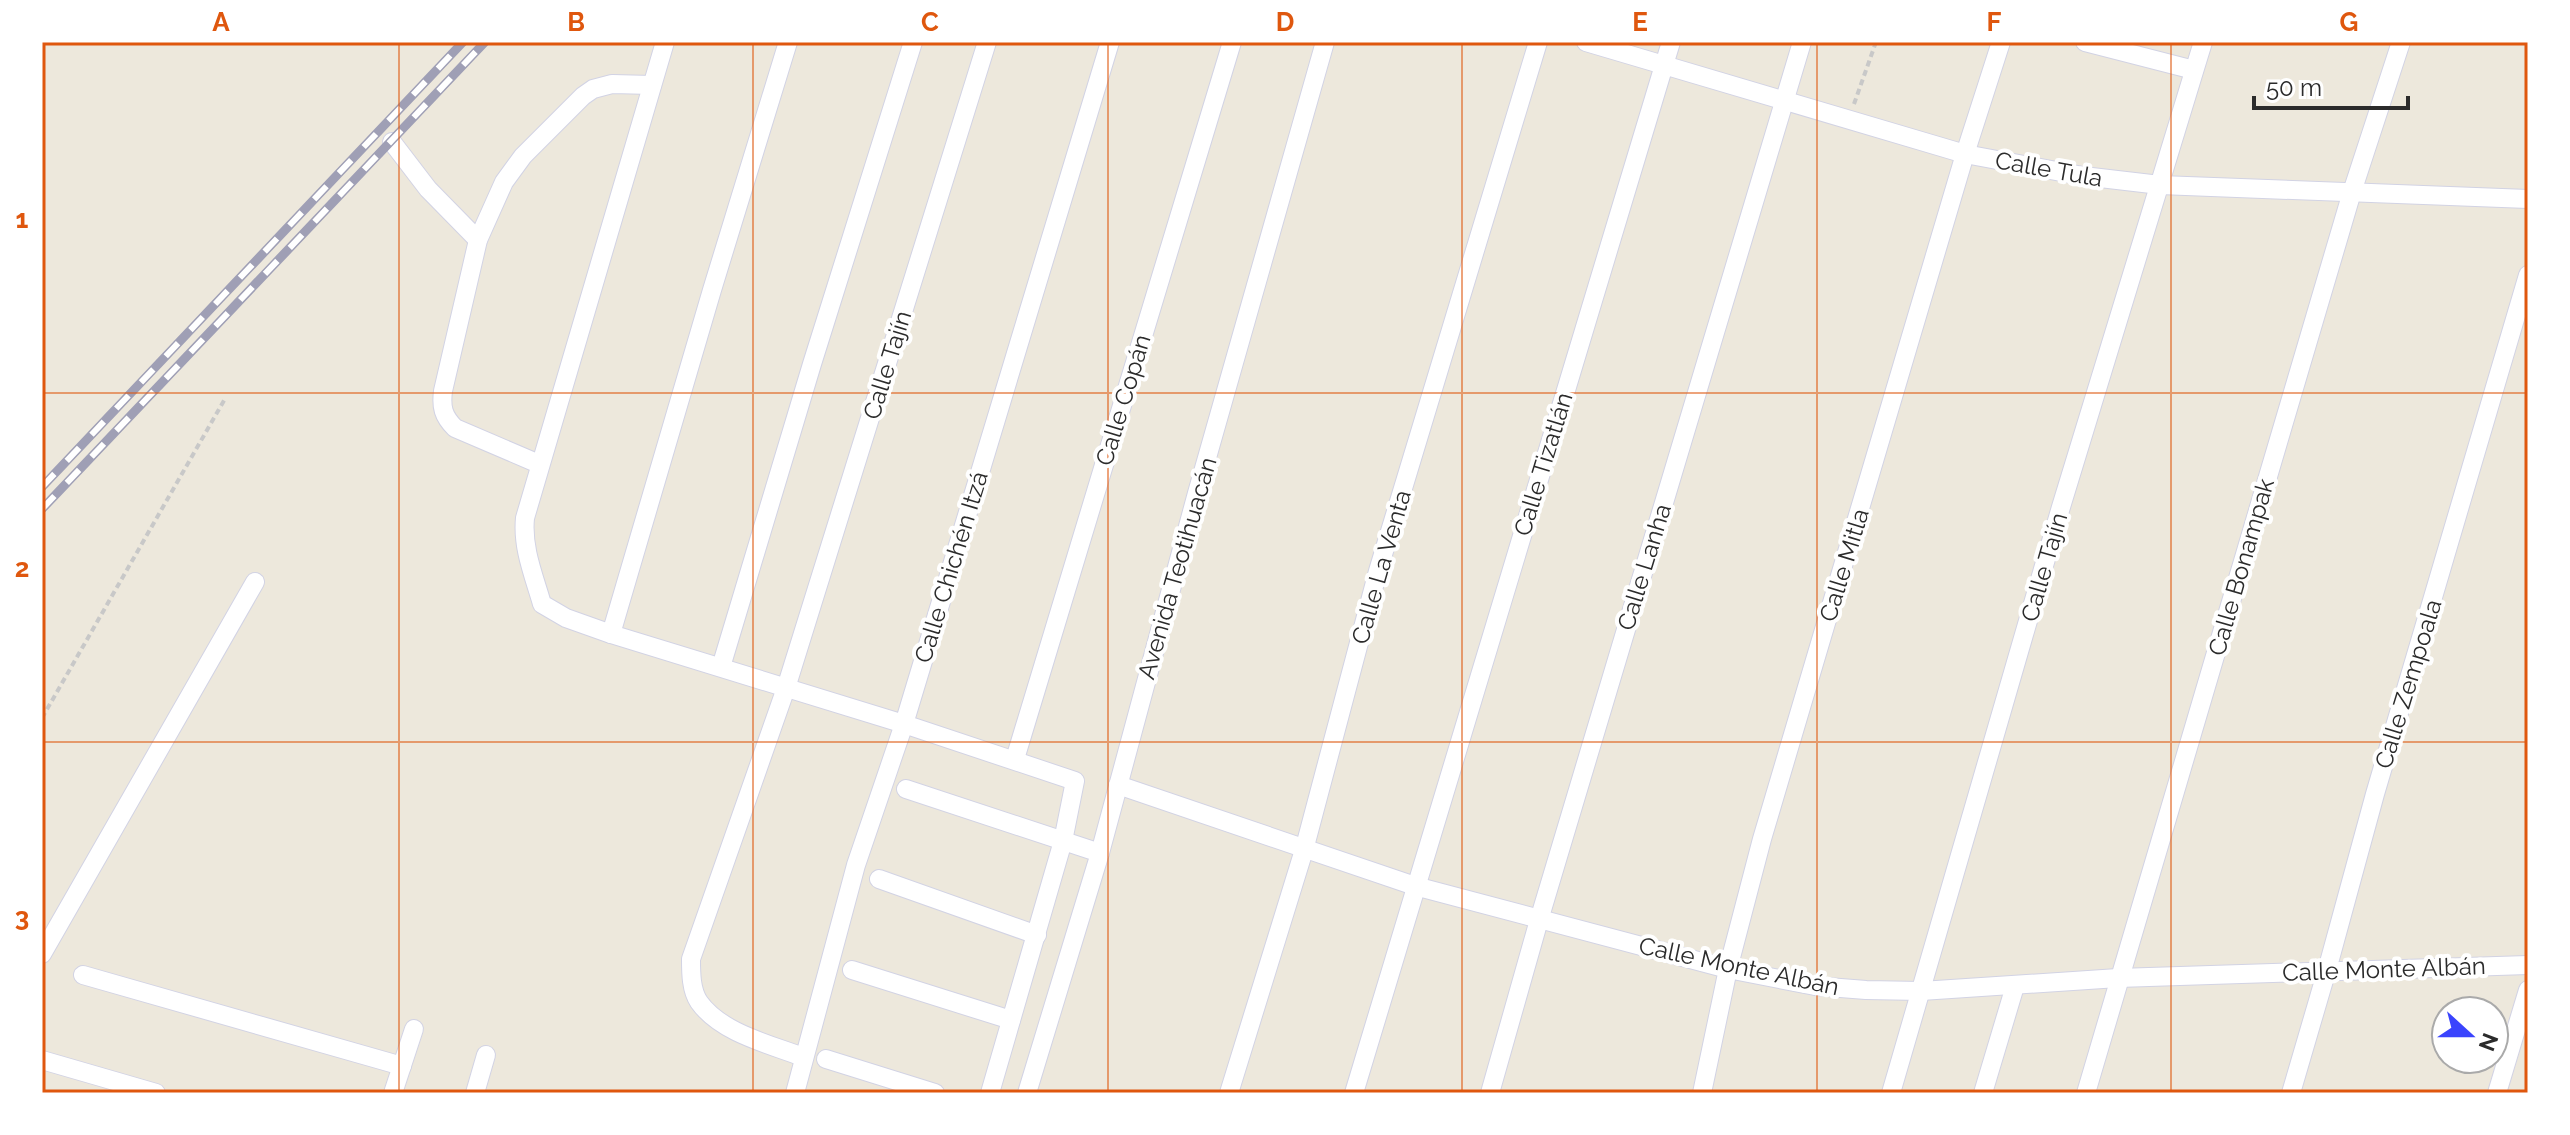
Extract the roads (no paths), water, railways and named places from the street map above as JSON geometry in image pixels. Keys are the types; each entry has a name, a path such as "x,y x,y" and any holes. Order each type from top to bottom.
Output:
{"street":[{"path":"665,42 525,518 523,535 542,604 566,618 611,634 1015,759 1075,781 1063,841 990,1093"},
{"path":"611,634 788,42"},
{"path":"721,667 816,349 913,42"},
{"name":"Calle Tajín","path":"803,1057 718,1020 698,1000 691,980 691,959 786,688 987,42"},
{"name":"Calle Chichén Itzá","path":"795,1093 856,865 904,724 1110,42"},
{"name":"Calle Copán","path":"1015,759 1232,42"},
{"name":"Avenida Teotihuacán","path":"1027,1093 1100,853 1193,508 1325,42"},
{"name":"Calle La Venta","path":"1229,1093 1304,850 1378,571 1538,42"},
{"name":"Calle Tula","path":"1586,42 1965,154 2083,176 2160,185 2528,199"},
{"name":"Calle Tizatlán","path":"1354,1093 1671,42"},
{"name":"Calle Lanha","path":"1490,1093 1802,42"},
{"name":"Calle Mitla","path":"1702,1093 1728,969 1767,824 2001,42"},
{"path":"2085,42 2194,70"},
{"name":"Calle Tajín","path":"1891,1093 2061,507 2203,42"},
{"name":"Calle Bonampak","path":"2086,1093 2352,192 2401,42"},
{"path":"539,464 455,428 445,418 441,406 478,240 513,168 583,96 601,85 652,85"},
{"path":"392,142 428,189 478,240"},
{"name":"Calle Zempoala","path":"2291,1093 2375,794 2528,275"},
{"path":"42,954 255,582"},
{"name":"Calle Monte Albán","path":"1118,785 1415,886 1728,969 1815,986 1921,991 2118,978 2528,965"},
{"path":"906,789 1100,853"},
{"path":"879,879 1037,935"},
{"path":"852,970 1011,1020"},
{"path":"83,975 402,1066"},
{"path":"1983,1093 2015,986"},
{"path":"2497,1093 2528,990"},
{"path":"393,1093 414,1029"},
{"path":"475,1093 486,1055"},
{"path":"826,1059 935,1093"},
{"path":"42,1060 156,1093"}],"railway":[{"path":"42,487 463,42"},
{"path":"42,509 485,42"}]}
